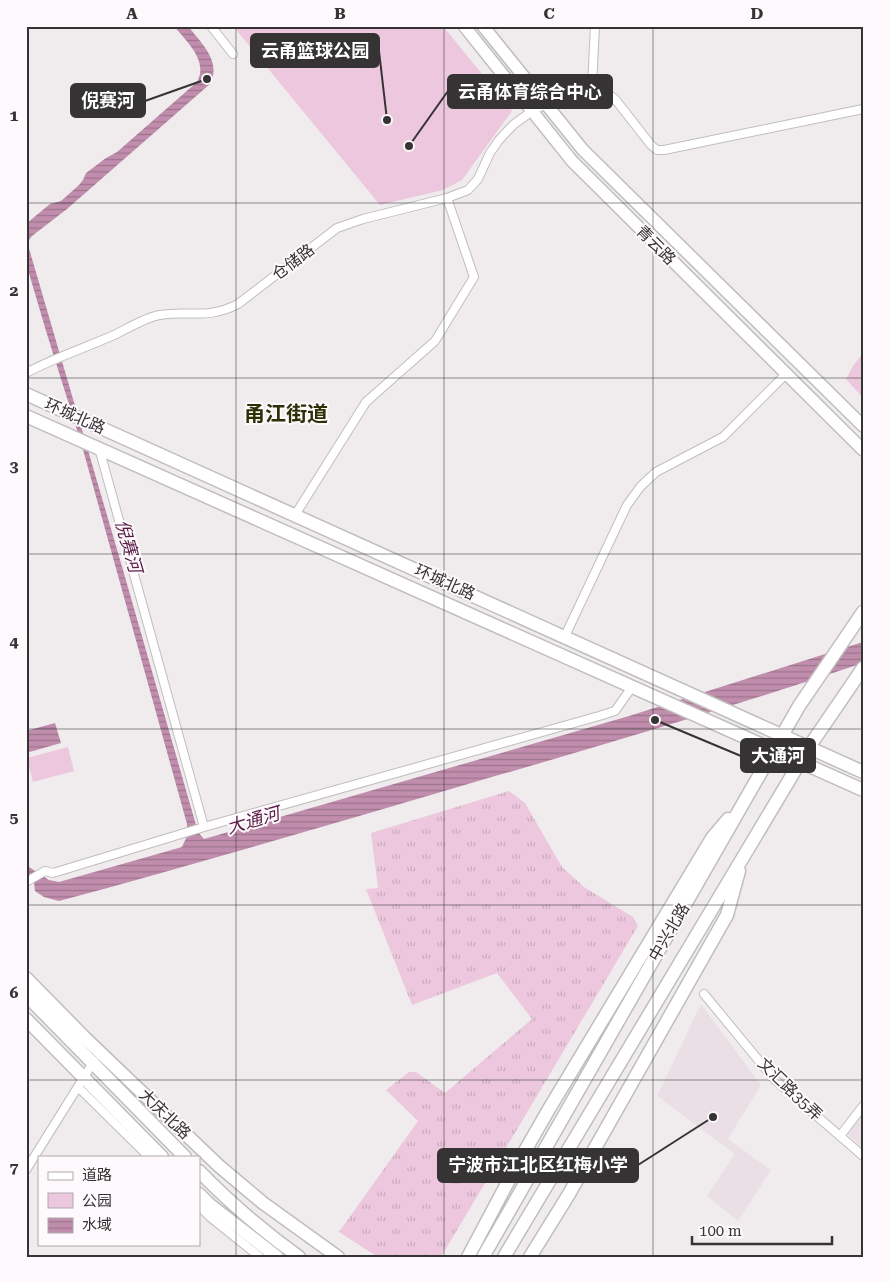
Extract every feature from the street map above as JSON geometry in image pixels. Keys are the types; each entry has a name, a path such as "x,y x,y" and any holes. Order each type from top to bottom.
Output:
{"main road":[{"name":"环城北路","path":"26,394 863,772"},
{"name":"环城北路","path":"26,416 863,790"},
{"name":"中兴北路","path":"483,1257 782,734 823,668 863,612"},
{"name":"中兴北路","path":"504,1257 809,747 862,668"},
{"path":"468,1257 549,1109 712,838 748,796"},
{"path":"530,1257 569,1194 727,915 743,856"},
{"name":"大庆北路","path":"26,978 96,1057"},
{"name":"大庆北路","path":"26,995 263,1203 338,1257"},
{"name":"大庆北路","path":"26,1019 82,1083 161,1156"},
{"path":"96,1057 184,1156"},
{"path":"200,1172 222,1195 255,1224 299,1257"},
{"path":"200,1195 276,1257"}],"street":[{"path":"211,26 232,54"},
{"name":"青云路","path":"464,26 572,161 863,450"},
{"name":"青云路","path":"483,26 583,150 863,426"},
{"path":"595,26 592,86 600,88 615,99 657,150 696,145 863,109"},
{"name":"仓储路","path":"26,373 158,315 212,314 226,310 238,304 337,228 447,198 468,190 473,186 499,140 513,125 532,111 570,92 592,86"},
{"path":"295,515 366,402 435,341 474,277 447,198"},
{"path":"564,636 627,505 641,486 656,472 723,437 786,374"},
{"path":"98,448 204,827"},
{"path":"26,882 45,871 52,873 204,827 599,716 614,710 632,687"},
{"name":"文汇路35弄","path":"704,994 774,1079 863,1156"},
{"path":"26,1170 82,1083 96,1057"},
{"path":"82,1083 148,1156"},
{"path":"840,1136 863,1106"},
{"path":"200,1207 260,1257"}],"shaded area":[{"path":"701,1004 761,1085 728,1139 771,1170 738,1221 707,1196 735,1154 657,1096"},
{"path":"863,1114 863,1148 847,1134"}],"green space":[{"path":"233,26 443,26 512,111 462,180 443,190 380,205"},
{"path":"863,353 863,398 846,379"},
{"path":"68,747 74,771 33,782 27,758"},
{"path":"509,791 525,803 562,867 584,887 633,917 638,926 441,1257 378,1257 339,1232 418,1121 386,1090 409,1072 416,1072 445,1093 532,1019 497,973 412,1005 366,889 378,888 371,833"}],"water":[{"path":"174,26 188,26 204,46 212,60 213,76 210,84 67,209 32,236 28,245 198,832 204,839 629,716 863,642 863,663 616,741 110,887 59,901 44,897 35,891 34,882 26,875 26,865 49,880 59,882 182,847 187,836 187,824 82,446 26,263 27,223 50,204 61,201 79,185 86,173 117,152 197,82 200,74 198,59 190,45"},
{"path":"55,723 61,743 26,753 26,731"}],"place":[{"name":"倪赛河","path":"207,79"},
{"name":"云甬篮球公园","path":"387,120"},
{"name":"云甬体育综合中心","path":"409,146"},
{"name":"大通河","path":"655,720"},
{"name":"宁波市江北区红梅小学","path":"713,1117"}],"district":[{"name":"甬江街道","path":"286,414"}]}
